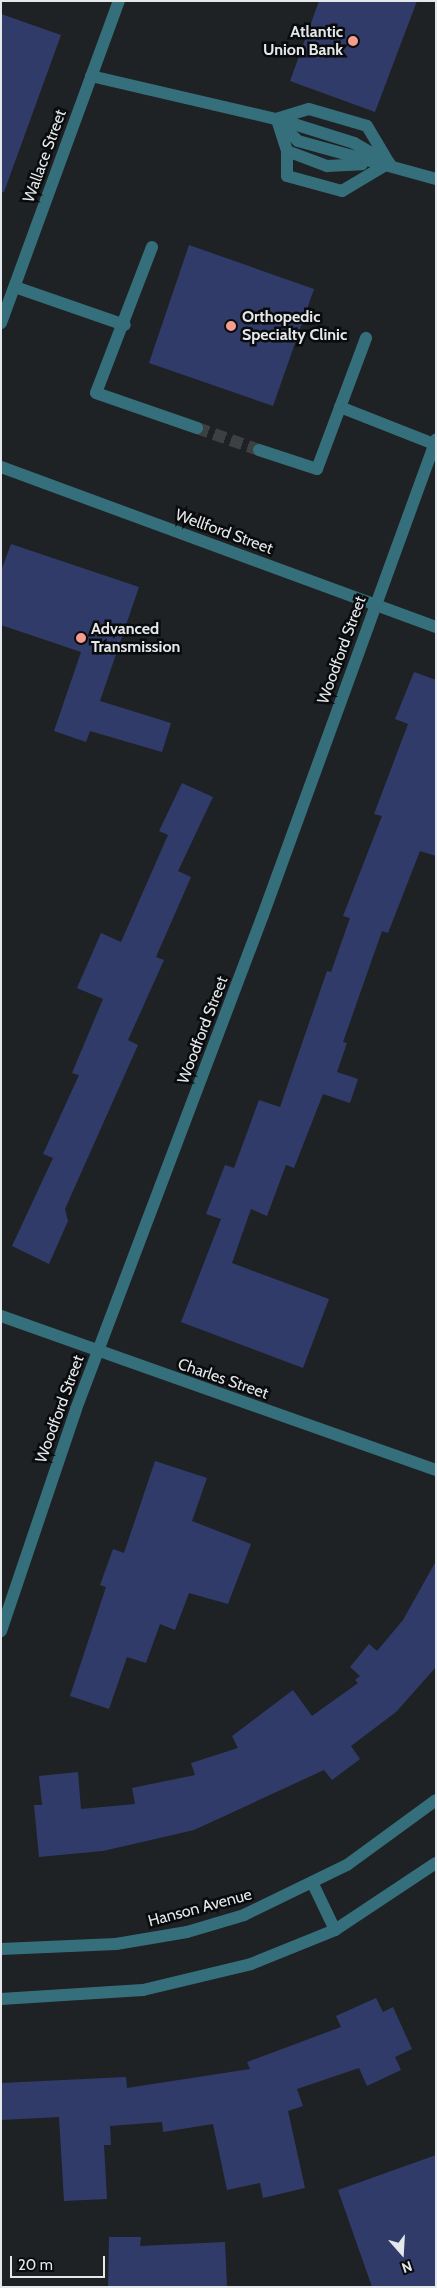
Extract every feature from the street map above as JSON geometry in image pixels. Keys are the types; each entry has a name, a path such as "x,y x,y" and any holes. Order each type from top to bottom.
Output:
{"street":[{"name":"Wallace Street","path":"1,323 92,76 116,2"},
{"path":"92,76 276,119 354,143 389,163 436,179"},
{"path":"276,119 309,109 366,126 389,163"},
{"path":"276,119 287,151 287,176 342,191 389,163"},
{"path":"287,151 327,166 389,163"},
{"path":"152,247 124,325 96,392 197,428"},
{"path":"15,287 124,325"},
{"path":"259,450 317,470 366,338"},
{"path":"340,407 435,442"},
{"name":"Woodford Street","path":"1,1631 99,1351 435,442"},
{"name":"Wellford Street","path":"1,467 436,627"},
{"name":"Charles Street","path":"1,1316 436,1470"},
{"name":"Hanson Avenue","path":"1,1949 116,1944 187,1932 244,1915 313,1884 375,1846 436,1800"},
{"path":"1,1999 107,1994 184,1982 277,1956 335,1930 436,1863"},
{"path":"313,1884 335,1930"}],"building":[{"name":"Atlantic Union Bank","path":"319,1 417,1 375,112 290,81"},
{"path":"1,14 61,35 4,192 1,192"},
{"name":"Orthopedic Specialty Clinic","path":"189,245 314,289 273,406 149,363"},
{"name":"Advanced Transmission","path":"11,544 139,587 100,701 171,723 162,752 90,731 86,742 54,731 81,652 1,625 1,571"},
{"path":"414,672 436,680 436,856 420,851 388,933 382,931 343,1042 347,1043 337,1072 358,1079 350,1103 323,1094 294,1168 286,1165 267,1216 251,1209 232,1263 329,1299 303,1368 181,1322 221,1219 206,1214 225,1165 234,1168 259,1100 280,1107 327,971 331,972 350,918 343,916 382,816 374,814 408,724 395,719"},
{"path":"182,783 213,797 178,871 191,877 156,957 164,960 128,1040 138,1045 65,1209 68,1221 49,1264 12,1246 53,1158 43,1154 79,1075 72,1073 103,999 77,988 101,933 121,942 168,835 159,831"},
{"path":"155,1461 207,1478 192,1521 251,1544 228,1604 189,1593 175,1630 160,1624 146,1663 127,1657 109,1709 70,1696 106,1587 100,1585 113,1549 124,1553"},
{"path":"436,1561 436,1667 396,1712 351,1746 360,1759 332,1780 324,1770 194,1830 103,1851 39,1857 34,1805 42,1805 39,1776 78,1772 81,1809 135,1804 132,1788 195,1775 191,1763 238,1748 232,1736 293,1690 312,1716 358,1683 355,1680 360,1676 350,1667 369,1644 377,1651 403,1620"},
{"path":"376,1998 383,2012 393,2007 412,2049 395,2057 401,2070 367,2086 359,2068 297,2089 303,2106 288,2111 305,2188 263,2198 260,2183 227,2190 213,2124 163,2132 162,2122 110,2126 111,2145 104,2145 107,2199 64,2201 59,2117 1,2120 1,2083 126,2077 127,2088 250,2069 247,2062 341,2027 336,2016"},
{"path":"436,2155 436,2287 372,2287 338,2190"},
{"path":"109,2237 141,2237 140,2246 225,2242 227,2287 108,2287"}],"tunnel":[{"path":"197,428 259,450"}],"place":[{"name":"Atlantic Union Bank","path":"353,41"},
{"name":"Orthopedic Specialty Clinic","path":"231,326"},
{"name":"Advanced Transmission","path":"81,638"}]}
